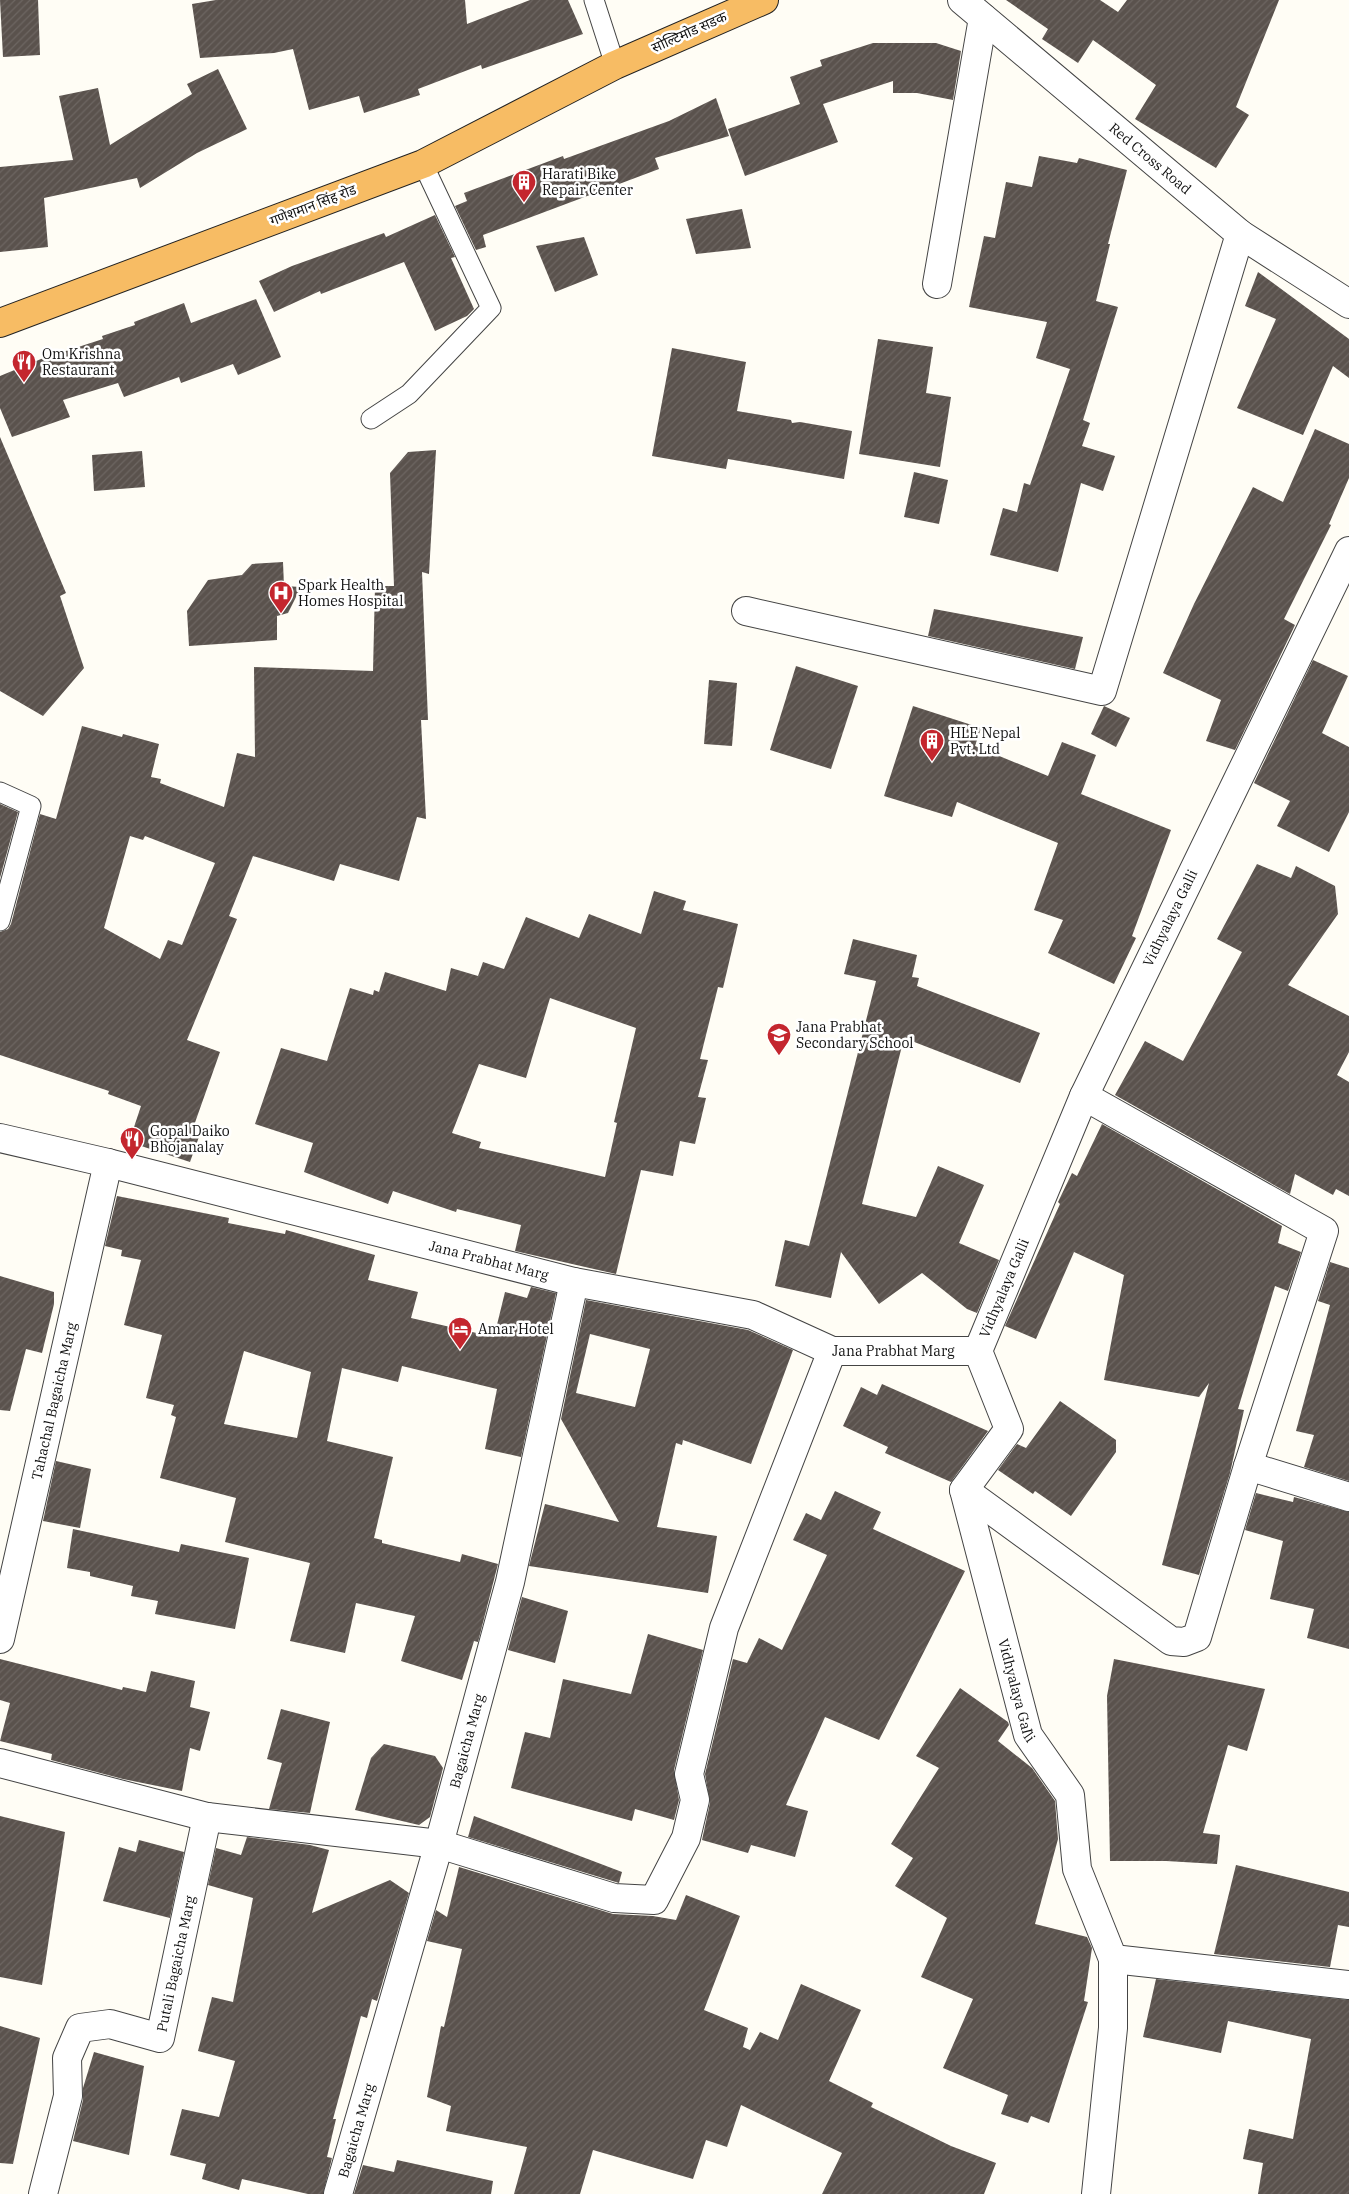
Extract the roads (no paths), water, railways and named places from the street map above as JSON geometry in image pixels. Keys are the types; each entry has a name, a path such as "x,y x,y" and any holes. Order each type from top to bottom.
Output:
{"highway":[{"name":"सोल्टिमोड सडक","path":"615,65 764,0"},
{"name":"गणेशमान सिंह रोड","path":"0,322 423,164 615,65"}],"street":[{"name":"Red Cross Road","path":"962,0 1240,234 1349,304"},
{"path":"937,284 984,18"},
{"path":"746,611 1102,691 1240,234"},
{"name":"Vidhyalaya Galli","path":"1113,1959 1077,1869 1070,1795 1028,1736 964,1490 1009,1429 978,1351 1084,1096 1349,551"},
{"path":"964,1490 1171,1641 1184,1642 1197,1637 1248,1466 1324,1231 1084,1096"},
{"name":"Jana Prabhat Marg","path":"0,1138 108,1163 574,1282 753,1315 832,1352 978,1351"},
{"name":"Tahachal Bagaicha Marg","path":"0,1639 108,1163"},
{"name":"Bagaicha Marg","path":"338,2194 439,1844 510,1582 574,1282"},
{"path":"0,1763 207,1816 439,1844 614,1898 654,1900 686,1838 695,1800 689,1774 724,1628 832,1352"},
{"path":"1248,1466 1349,1497"},
{"name":"Putali Bagaicha Marg","path":"43,2194 68,2096 67,2058 80,2028 110,2024 160,2038 207,1816"},
{"path":"1096,2194 1114,2028 1113,1959 1349,1985"}],"lane":[{"path":"594,0 615,65"},
{"path":"371,419 409,394 491,308 423,164"},
{"path":"0,792 31,806 0,921"}],"place":[{"name":"Harati Bike Repair Center","path":"524,203"},
{"name":"Om Krishna Restaurant","path":"24,383"},
{"name":"Spark Health Homes Hospital","path":"281,614"},
{"name":"HLE Nepal Pvt. Ltd","path":"932,762"},
{"name":"Jana Prabhat Secondary School","path":"779,1056"},
{"name":"Gopal Daiko Bhojanalay","path":"132,1160"},
{"name":"Amar Hotel","path":"460,1350"}]}
